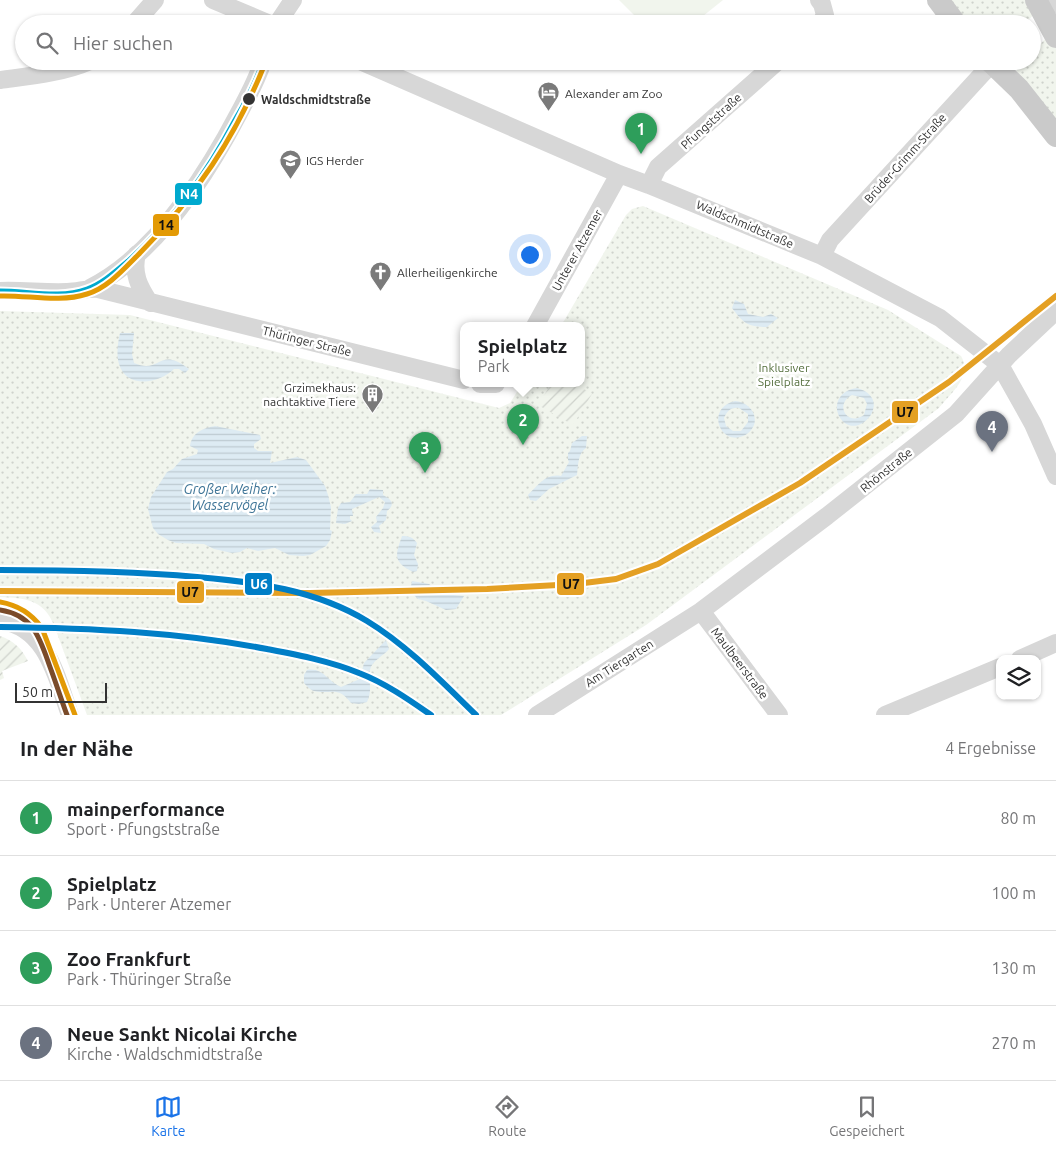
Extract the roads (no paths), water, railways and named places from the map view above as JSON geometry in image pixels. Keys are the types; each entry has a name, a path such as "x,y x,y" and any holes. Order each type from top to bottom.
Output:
{"main road":[{"path":"938,0 949,15"},
{"path":"1041,18 1043,27 1055,36"},
{"path":"1001,70 1019,88 1056,136"}],"street":[{"path":"142,15 155,0"},
{"path":"213,0 249,15"},
{"path":"283,15 293,0"},
{"path":"819,0 825,15"},
{"path":"0,80 60,70"},
{"path":"90,288 137,254 161,229 194,189 228,136 260,70"},
{"name":"Waldschmidtstraße","path":"381,70 619,174 822,256 940,318 1000,365 1032,424 1056,476"},
{"name":"Pfungststraße","path":"650,185 658,167 768,70"},
{"name":"Brüder-Grimm-Straße","path":"822,256 830,240 986,70"},
{"name":"Unterer Atzemer","path":"537,322 619,174"},
{"path":"137,254 134,266 136,280 150,303"},
{"name":"Thüringer Straße","path":"0,291 71,292 90,288 460,379"},
{"name":"Rhönstraße","path":"700,611 827,516 956,414 1000,365 1056,311"},
{"name":"Am Tiergarten","path":"537,715 700,611"},
{"name":"Maulbeerstraße","path":"700,611 779,715"},
{"path":"0,621 14,624 43,647 49,656 70,715"},
{"path":"1029,655 1056,643"},
{"path":"885,715 917,709 996,669"}],"water":[{"path":"735,300 744,304 748,314 763,317 771,314 778,318 767,327 750,325 743,321 732,308"},
{"path":"120,333 134,333 132,354 134,363 150,366 165,360 171,360 179,362 189,369 185,373 179,369 174,369 168,374 152,381 136,381 128,377 123,372 118,360"},
{"path":"857,388 868,394 873,401 873,410 869,417 862,423 854,426 846,424 837,411 840,397","holes":["852,395 864,398 867,404 864,415 852,418 845,413 844,404"]},
{"path":"735,401 744,403 750,408 755,420 753,427 748,433 735,438 728,436 722,431 718,418 720,411 726,405","holes":["739,408 748,414 748,422 741,431 733,431 726,426 724,418 728,411"]},
{"name":"Großer Weiher: Wasservögel","path":"215,426 260,435 261,439 254,444 254,448 258,451 272,451 270,463 297,457 306,460 325,486 331,507 330,530 332,531 326,546 310,555 303,556 289,555 275,548 258,551 247,548 240,552 232,553 214,549 204,544 176,543 158,534 153,528 148,509 151,497 167,472 173,469 182,459 197,454 198,450 190,446 193,437 203,430"},
{"path":"582,436 587,436 586,448 580,456 577,475 549,489 536,501 530,500 528,495 543,481 551,476 561,476 569,462 568,453 572,443"},
{"path":"370,489 383,490 383,495 392,504 387,511 386,520 379,526 381,533 374,532 371,527 377,522 376,517 385,502 379,497 352,509 353,516 350,516 350,519 352,521 345,524 336,523 338,508 341,503 350,502 356,494 367,494"},
{"path":"402,536 411,537 417,543 414,555 418,564 417,571 413,572 406,568 397,558"},
{"path":"412,581 429,584 443,594 464,596 456,609 446,610 418,599 410,591"},
{"path":"386,640 389,649 373,663 370,670 370,693 367,702 351,703 338,692 314,691 304,683 304,675 307,670 321,672 341,687 360,679 364,663"}],"place":[{"name":"Waldschmidtstraße","path":"249,99"},
{"name":"Alexander am Zoo","path":"549,112"},
{"name":"mainperformance","path":"641,154"},
{"name":"IGS Herder","path":"290,179"},
{"name":"Allerheiligenkirche","path":"381,291"},
{"name":"Grzimekhaus: nachtaktive Tiere","path":"372,413"},
{"name":"Spielplatz","path":"523,445"},
{"name":"Neue Sankt Nicolai Kirche","path":"992,452"},
{"name":"Zoo Frankfurt","path":"425,473"}],"park label":[{"name":"Inklusiver Spielplatz","path":"784,374"}]}
